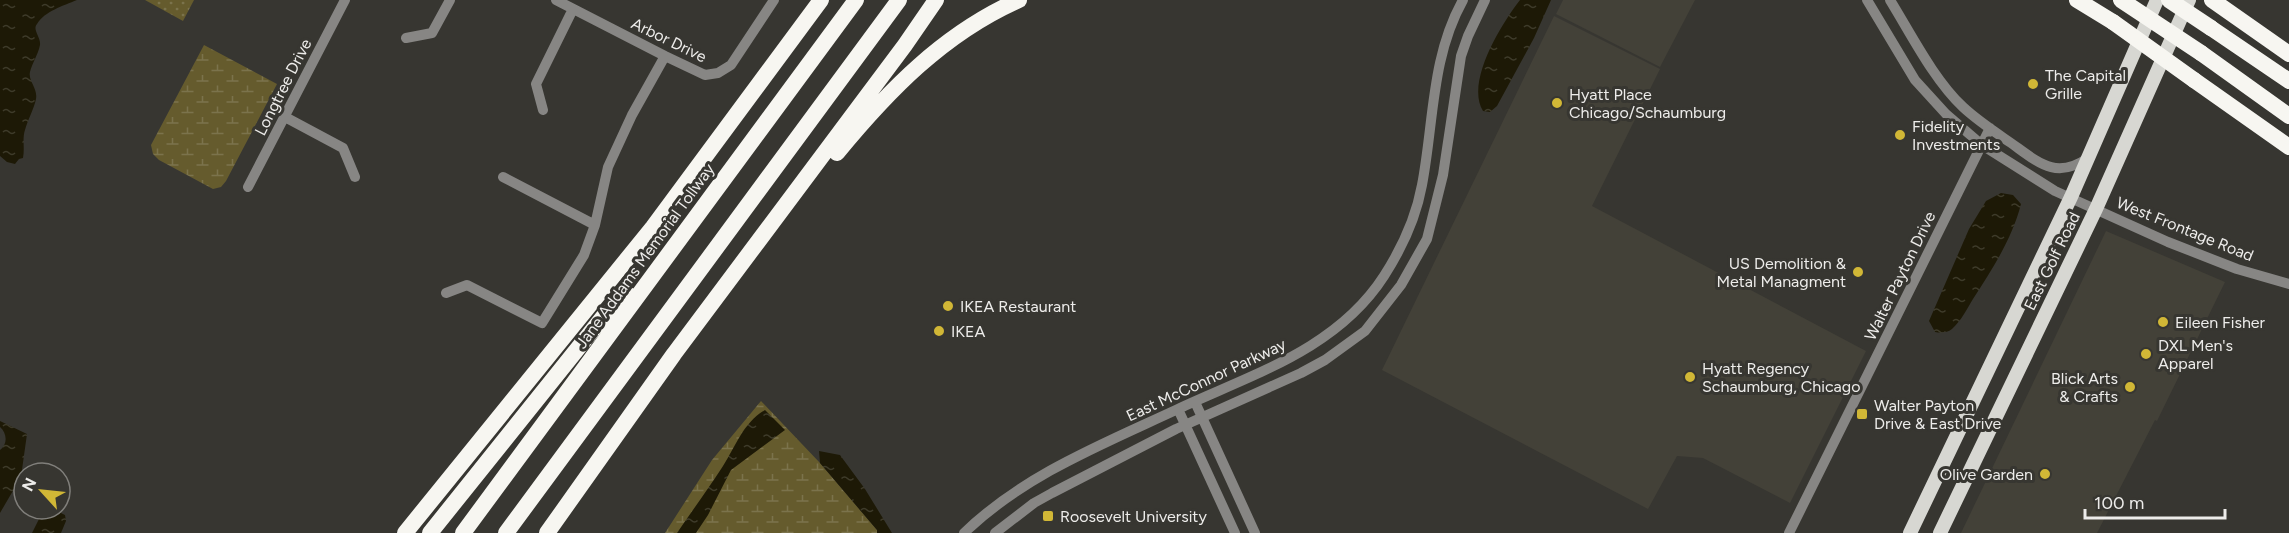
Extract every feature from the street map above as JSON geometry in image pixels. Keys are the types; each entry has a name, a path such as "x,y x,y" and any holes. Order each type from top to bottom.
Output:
{"highway":[{"path":"405,533 652,227 821,0"},
{"name":"Jane Addams Memorial Tollway","path":"463,533 856,0"},
{"path":"506,533 899,0"},
{"path":"547,533 674,354 906,45 936,0"},
{"path":"674,354 881,102 945,43 1019,0"},
{"path":"2077,0 2113,22 2288,146"},
{"path":"2120,0 2201,53 2289,116"},
{"path":"2169,0 2289,81"},
{"path":"2217,3 2289,54"},
{"path":"430,533 603,317 646,285"}],"main road":[{"name":"East Golf Road","path":"1911,533 2071,197 2157,0"},
{"name":"East Golf Road","path":"1940,533 2096,208 2189,0"}],"street":[{"name":"Longtree Drive","path":"248,187 345,0"},
{"path":"406,39 432,33 450,0"},
{"name":"Arbor Drive","path":"556,0 698,73 718,73 731,64 774,0"},
{"name":"East McConnor Parkway","path":"964,533 1008,496 1040,475 1178,409 1269,370 1330,333 1370,297 1403,243 1418,204 1423,184 1437,76 1449,28 1463,0"},
{"name":"East McConnor Parkway","path":"995,533 1034,503 1184,425 1301,373 1341,350 1365,331 1401,285 1418,257 1432,225 1443,175 1461,56 1485,0"},
{"path":"1867,0 1915,80 1946,114 1982,145 2049,187 2071,197"},
{"path":"1890,0 1940,79 1962,106 2045,166 2062,170 2075,167 2088,158"},
{"path":"543,110 536,84 573,9"},
{"path":"446,293 467,285 542,323 584,255 595,225 608,167 632,115 664,56"},
{"path":"285,117 343,148 355,177"},
{"name":"Walter Payton Drive","path":"1789,533 1990,128"},
{"path":"504,177 595,225"},
{"name":"West Frontage Road","path":"2071,197 2203,256 2237,269 2289,284"},
{"path":"1195,402 1255,533"},
{"path":"1178,409 1235,533"}],"shaded area":[{"path":"1563,0 1695,0 1660,67 1556,14"},
{"path":"1554,16 1660,69 1592,206 1866,351 1790,503 1703,458 1677,456 1648,509 1382,370"},
{"path":"2106,231 2225,282 2157,421 2155,420 2097,533 1961,533"}],"green space":[{"path":"145,0 194,0 183,21"},
{"path":"204,45 277,84 226,181 221,187 213,189 159,160 153,154 151,145"},
{"path":"761,401 820,463 877,530 877,533 665,533 712,460"}],"water":[{"path":"0,0 77,0 49,12 40,19 36,26 40,45 30,78 36,91 36,99 24,133 23,158 15,164 7,162 0,156"},
{"path":"1520,0 1551,0 1534,38 1497,106 1490,112 1483,111 1479,99 1482,69 1504,23"},
{"path":"2001,193 2013,195 2021,204 2007,241 1964,315 1952,329 1942,333 1935,332 1929,321 1969,229 1986,201"},
{"path":"765,410 785,430 731,470 696,533 677,533 723,466 745,428"},
{"path":"0,421 27,434 23,461 12,461 12,492 0,513 0,450 6,438 0,427"},
{"path":"819,451 840,455 865,489 892,533 877,533 877,530 820,463"},
{"path":"38,521 66,521 61,533 32,533"}],"place":[{"name":"The Capital Grille","path":"2033,84"},
{"name":"Hyatt Place Chicago/Schaumburg","path":"1557,103"},
{"name":"Fidelity Investments","path":"1900,135"},
{"name":"US Demolition & Metal Managment","path":"1858,272"},
{"name":"IKEA Restaurant","path":"948,306"},
{"name":"Eileen Fisher","path":"2163,322"},
{"name":"IKEA","path":"939,331"},
{"name":"DXL Men's Apparel","path":"2146,354"},
{"name":"Hyatt Regency Schaumburg, Chicago","path":"1690,377"},
{"name":"Blick Arts & Crafts","path":"2130,387"},
{"name":"Walter Payton Drive & East Drive","path":"1862,414"},
{"name":"Olive Garden","path":"2045,474"},
{"name":"Roosevelt University","path":"1048,516"}]}
